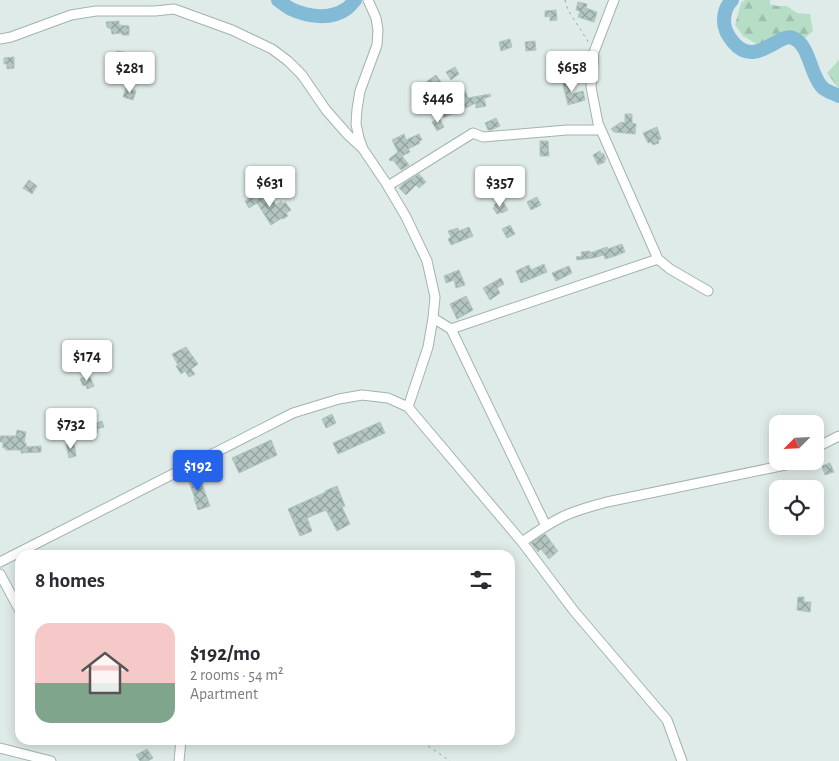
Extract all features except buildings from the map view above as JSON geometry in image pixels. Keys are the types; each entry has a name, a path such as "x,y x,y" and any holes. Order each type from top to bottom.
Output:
{"street":[{"path":"614,0 594,52 591,87 598,123 658,258 670,269 708,290"},
{"path":"363,149 356,124 357,109 360,91 377,44 378,30 376,18 369,2"},
{"path":"0,39 11,37 71,15 96,11 155,11 173,4 272,49 283,57 302,75 326,110 363,149 406,216 428,261 435,296 433,318 428,347 408,407"},
{"path":"388,186 473,133 484,137 566,130 601,130"},
{"path":"450,329 658,258"},
{"path":"433,318 450,329 546,526"},
{"path":"24,550 293,413 339,399 362,395 388,398 408,407 522,542 574,611 667,720 682,761"},
{"path":"824,444 839,436"},
{"path":"522,542 563,516 586,508 769,468"},
{"path":"0,562 15,554"},
{"path":"0,574 15,601"},
{"path":"179,761 181,745"},
{"path":"0,748 28,758 51,761"}],"path":[{"path":"565,0 568,10 594,52"},
{"path":"427,745 450,761"}],"green space":[{"path":"745,0 770,0 770,4 787,6 797,13 810,14 813,31 804,39 792,33 782,34 760,46 743,36 735,25 741,3"},
{"path":"839,60 839,89 827,73"}],"waterway":[{"path":"278,0 298,12 319,16 333,15 340,12 349,7 355,0"},
{"path":"732,0 724,15 724,21 729,37 733,42 741,49 750,52 766,48 787,38 793,38 803,47 818,82 822,87 839,96"}]}
